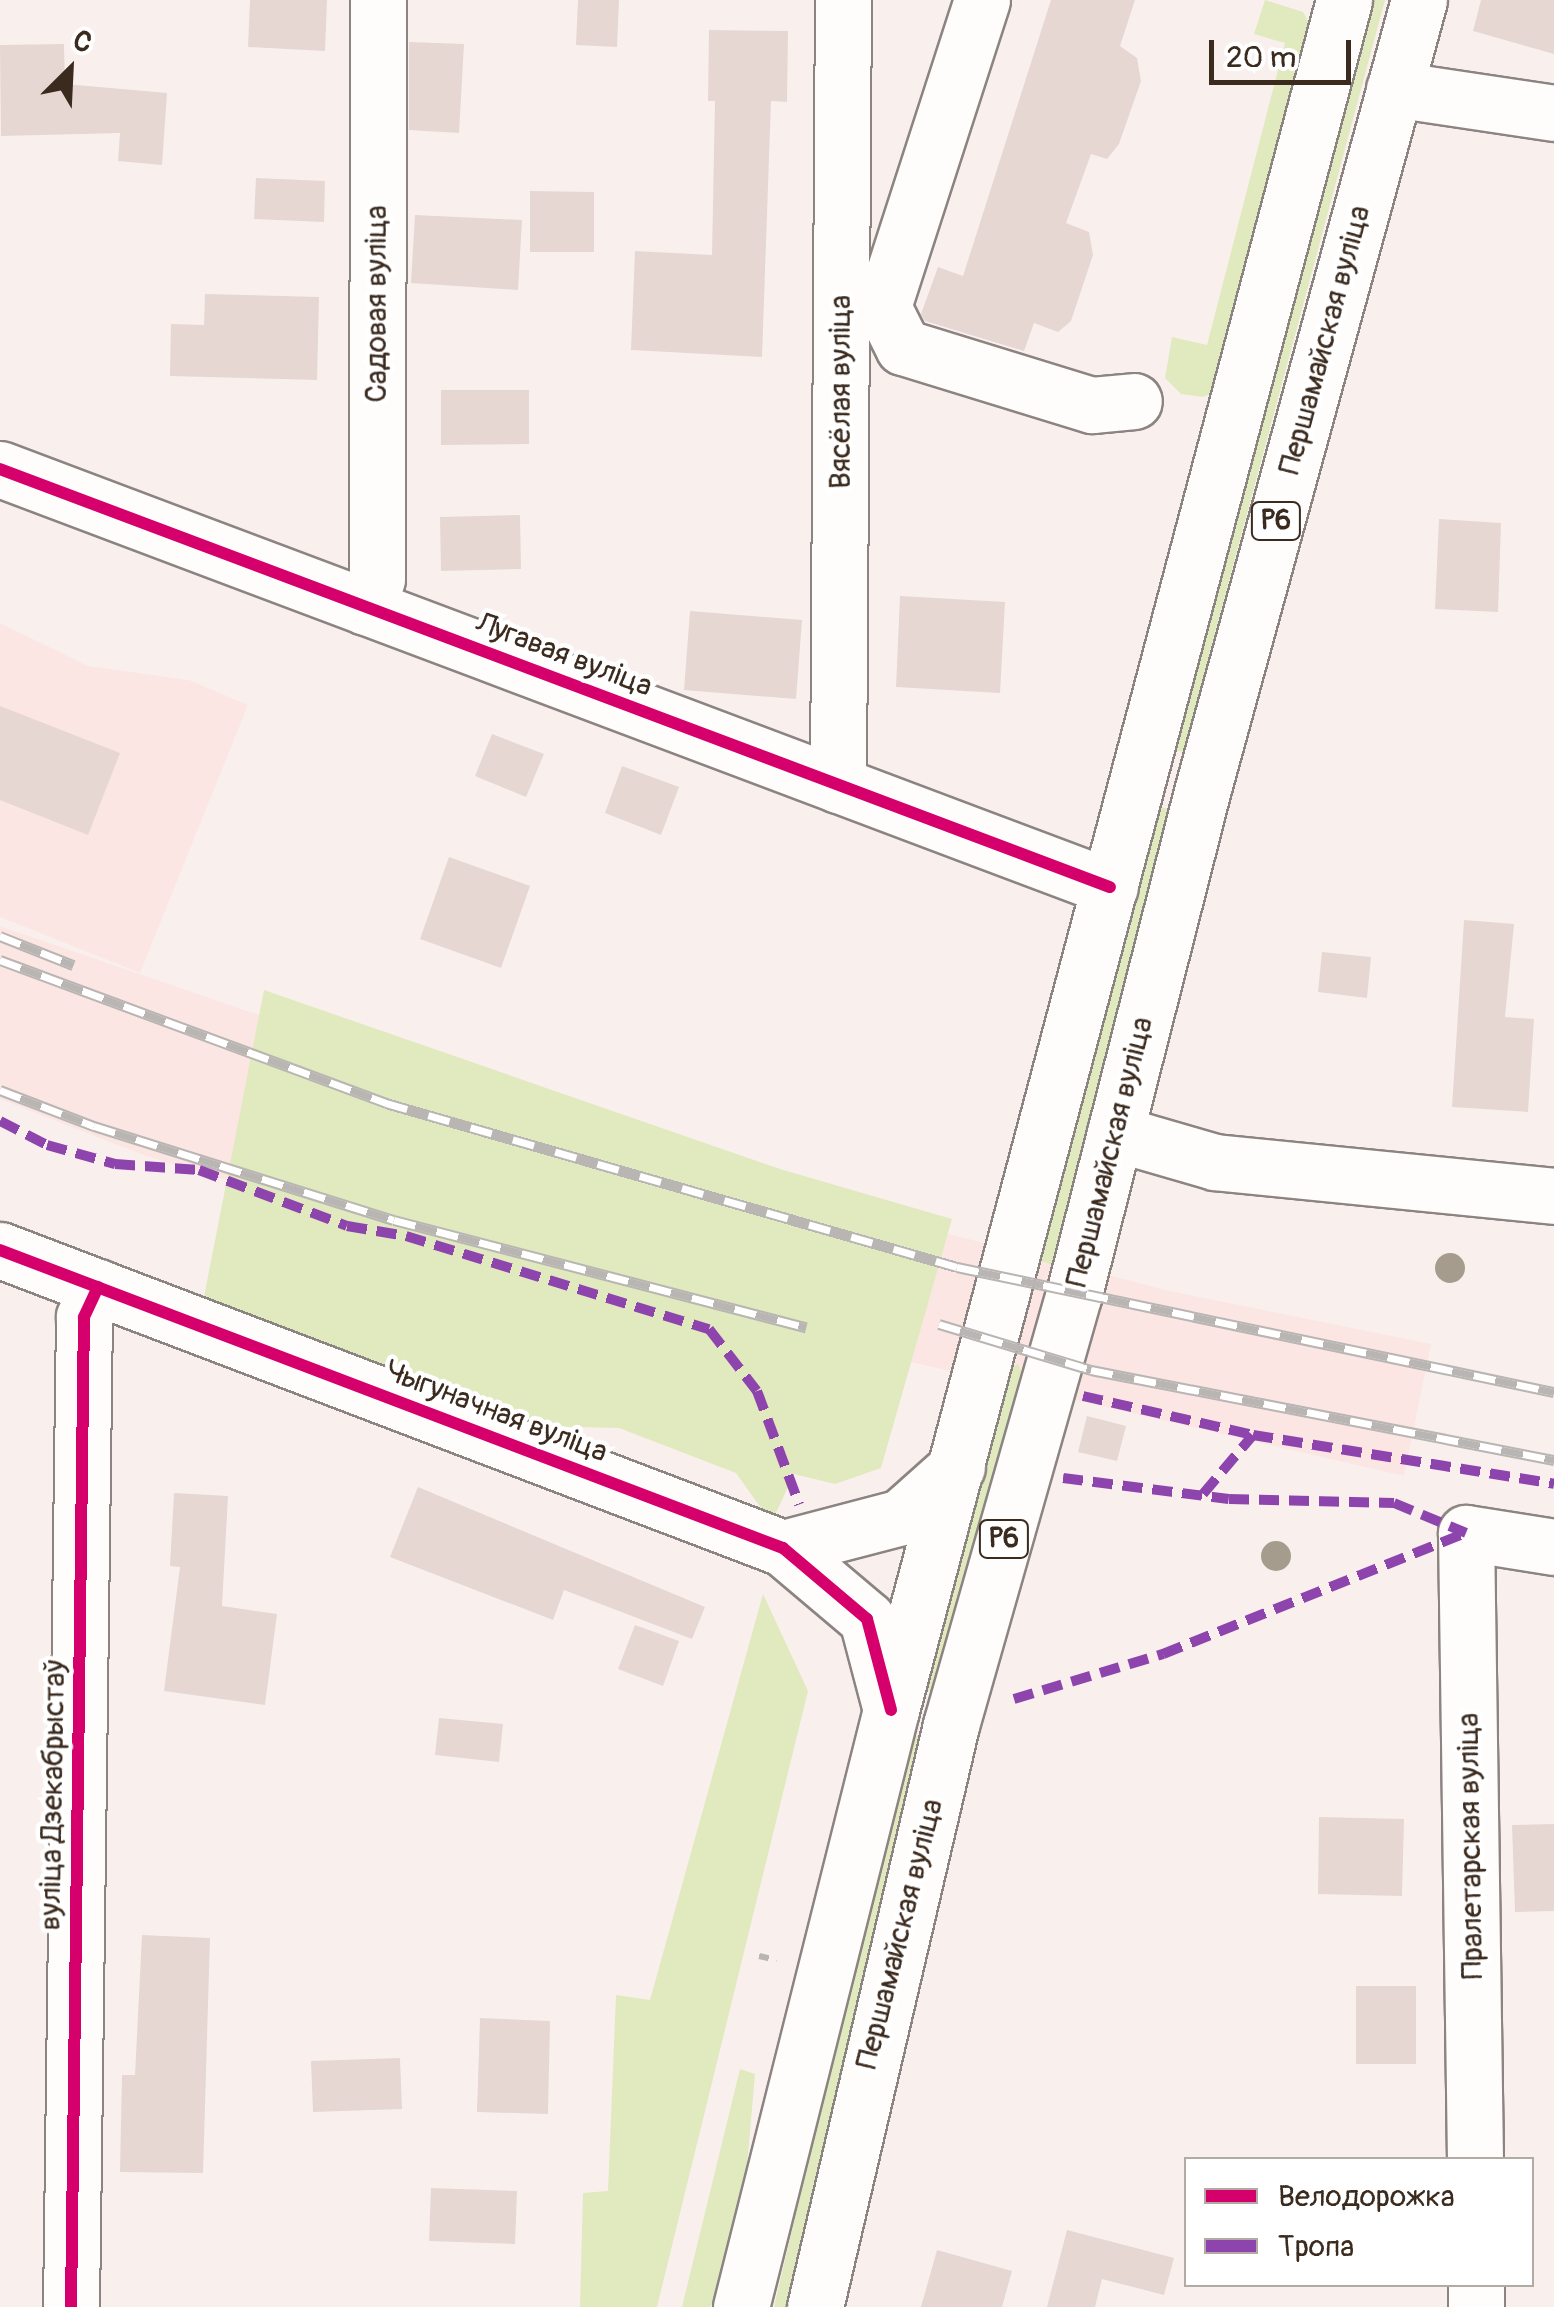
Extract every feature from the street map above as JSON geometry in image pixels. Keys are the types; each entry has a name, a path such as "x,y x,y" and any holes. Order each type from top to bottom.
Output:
{"street":[{"name":"Садовая вуліца","path":"365,607 377,578 378,0"},
{"name":"Вясёлая вуліца","path":"838,785 843,0"},
{"path":"982,0 883,307 903,347 1092,405 1134,400"},
{"name":"Р6","path":"741,2307 891,1710 1344,0"},
{"name":"Першамайская вуліца","path":"815,2307 951,1725 1115,1133 1419,0"},
{"path":"1394,89 1554,113"},
{"name":"Лугавая вуліца","path":"0,469 1110,888"},
{"path":"1115,1133 1215,1162 1554,1196"},
{"name":"Чыгуначная вуліца","path":"0,1250 783,1548 867,1619 891,1710"},
{"name":"вуліца Дзекабрыстаў","path":"71,2307 84,1317 98,1288"},
{"path":"783,1548 901,1517 956,1466"},
{"name":"Пралетарская вуліца","path":"1475,2157 1466,1533 1554,1546"}],"shaded area":[{"path":"0,623 88,666 189,680 248,705 140,973 0,917"},
{"path":"0,926 736,1179 1170,1291 1431,1344 1404,1476 859,1350 400,1232 146,1156 0,1099"}],"green space":[{"path":"1265,0 1303,12 1311,26 1220,390 1203,397 1181,394 1165,378 1172,337 1207,345 1285,43 1254,34"},
{"path":"1368,0 1385,0 1183,752 1167,748"},
{"path":"1160,807 1176,811 1053,1265 1038,1260"},
{"path":"264,990 780,1169 952,1219 881,1468 835,1484 794,1474 775,1515 761,1508 736,1473 619,1428 531,1426 202,1307"},
{"path":"1018,1364 1023,1375 935,1693 922,1688 1009,1369"},
{"path":"763,1594 808,1691 657,2307 580,2307 583,2193 608,2191 616,1995 650,2000"},
{"path":"909,1733 921,1737 786,2307 774,2307"},
{"path":"740,2069 755,2074 743,2213 711,2307 682,2307"}],"building":[{"path":"250,0 327,0 325,51 248,47"},
{"path":"578,0 619,0 617,47 576,45"},
{"path":"1051,0 1135,0 1120,46 1137,58 1141,81 1119,144 1107,159 1091,154 1066,223 1089,232 1093,255 1071,321 1058,332 1034,323 1024,351 925,321 921,314 938,267 963,276"},
{"path":"1481,0 1554,0 1554,54 1473,31"},
{"path":"709,30 788,31 787,102 771,101 762,357 631,350 635,251 712,255 715,101 708,101"},
{"path":"409,42 464,44 459,133 409,130"},
{"path":"64,44 65,84 167,93 162,165 118,161 120,133 1,136 0,45"},
{"path":"256,178 325,181 324,222 254,219"},
{"path":"530,191 594,192 594,252 530,252"},
{"path":"415,215 522,220 518,290 411,283"},
{"path":"205,294 319,297 317,380 170,376 171,324 204,325"},
{"path":"441,390 529,390 529,444 441,445"},
{"path":"520,515 521,569 441,571 440,517"},
{"path":"1439,519 1501,523 1498,612 1435,609"},
{"path":"900,596 1005,602 1000,693 896,687"},
{"path":"690,611 802,620 796,699 684,690"},
{"path":"0,706 120,753 88,835 0,800"},
{"path":"492,734 544,754 526,797 475,776"},
{"path":"622,766 679,787 661,835 605,813"},
{"path":"449,857 530,886 501,968 420,939"},
{"path":"1464,920 1514,924 1505,1017 1534,1019 1528,1112 1452,1107"},
{"path":"1322,952 1371,957 1367,998 1318,992"},
{"path":"1087,1416 1126,1426 1117,1461 1078,1452"},
{"path":"418,1487 705,1607 692,1639 564,1590 553,1620 390,1557"},
{"path":"174,1493 228,1496 222,1606 277,1614 265,1705 164,1691 180,1567 170,1566"},
{"path":"635,1625 679,1641 663,1686 618,1669"},
{"path":"439,1718 503,1724 499,1762 435,1755"},
{"path":"1319,1817 1404,1819 1402,1896 1318,1894"},
{"path":"1554,1824 1554,1911 1515,1912 1512,1825"},
{"path":"142,1935 210,1938 203,2173 120,2172 122,2075 135,2075"},
{"path":"1356,1986 1416,1986 1416,2064 1356,2064"},
{"path":"480,2018 550,2021 548,2114 477,2112"},
{"path":"400,2058 402,2109 313,2112 311,2061"},
{"path":"431,2188 517,2191 515,2244 429,2241"},
{"path":"1067,2230 1174,2258 1164,2295 1102,2279 1095,2307 1047,2307"},
{"path":"937,2250 1012,2271 1002,2307 921,2307"}],"railway":[{"path":"0,936 73,965"},
{"path":"0,960 386,1103 957,1267 1554,1392"},
{"path":"0,1090 94,1126 394,1220 806,1327"},
{"path":"939,1324 1091,1370 1554,1460"}],"marked path":[{"path":"0,1121 47,1145 115,1164 199,1170 347,1226 406,1236 709,1329 757,1391 799,1504"},
{"path":"1083,1396 1253,1435 1554,1484"},
{"path":"1203,1494 1253,1435"},
{"path":"1063,1478 1229,1499 1394,1503 1466,1533"},
{"path":"1014,1699 1163,1654 1466,1533"}],"cycle path":[{"path":"0,469 1110,887"},
{"path":"0,1250 783,1548 867,1619 891,1710"},
{"path":"71,2307 84,1317 98,1287"}]}
